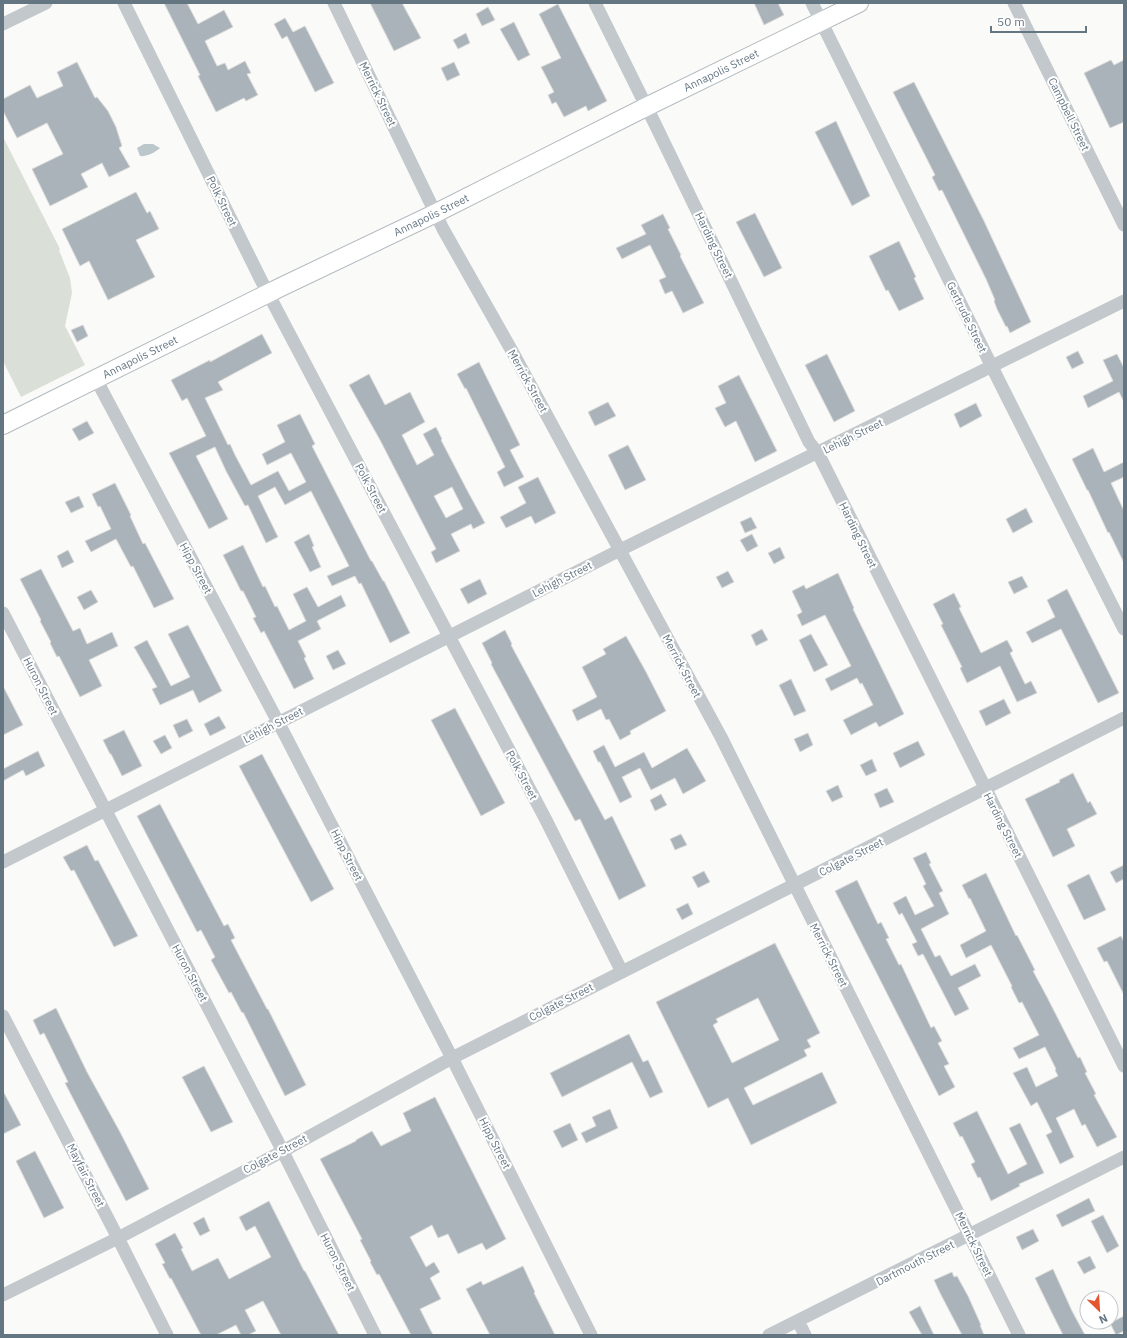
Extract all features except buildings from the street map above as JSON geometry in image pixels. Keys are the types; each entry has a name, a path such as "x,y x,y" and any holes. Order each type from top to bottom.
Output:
{"street":[{"path":"3,24 46,3"},
{"name":"Polk Street","path":"124,3 269,293 546,820 622,972"},
{"name":"Merrick Street","path":"334,3 443,228 512,351 721,737 1019,1335"},
{"name":"Harding Street","path":"595,3 809,442 818,453 1124,1066"},
{"name":"Gertrude Street","path":"812,3 992,367 1124,629"},
{"name":"Annapolis Street","path":"3,425 269,293 436,213 646,107 859,3"},
{"name":"Campbell Street","path":"1014,3 1124,226"},
{"name":"Lehigh Street","path":"3,862 620,550 1124,301"},
{"name":"Hipp Street","path":"96,379 278,722 452,1058 591,1335"},
{"name":"Huron Street","path":"3,613 283,1151 375,1335"},
{"name":"Colgate Street","path":"3,1295 118,1238 283,1151 452,1058 1124,718"},
{"name":"Mayfair Street","path":"3,1016 167,1335"},
{"name":"Dartmouth Street","path":"769,1335 1124,1157"},
{"path":"798,1321 804,1335"}],"shaded area":[{"path":"3,137 60,249 59,250 70,278 72,293 65,326 85,365 21,397 3,361"},
{"path":"144,144 153,144 160,148 151,154 140,156 137,148"}]}
